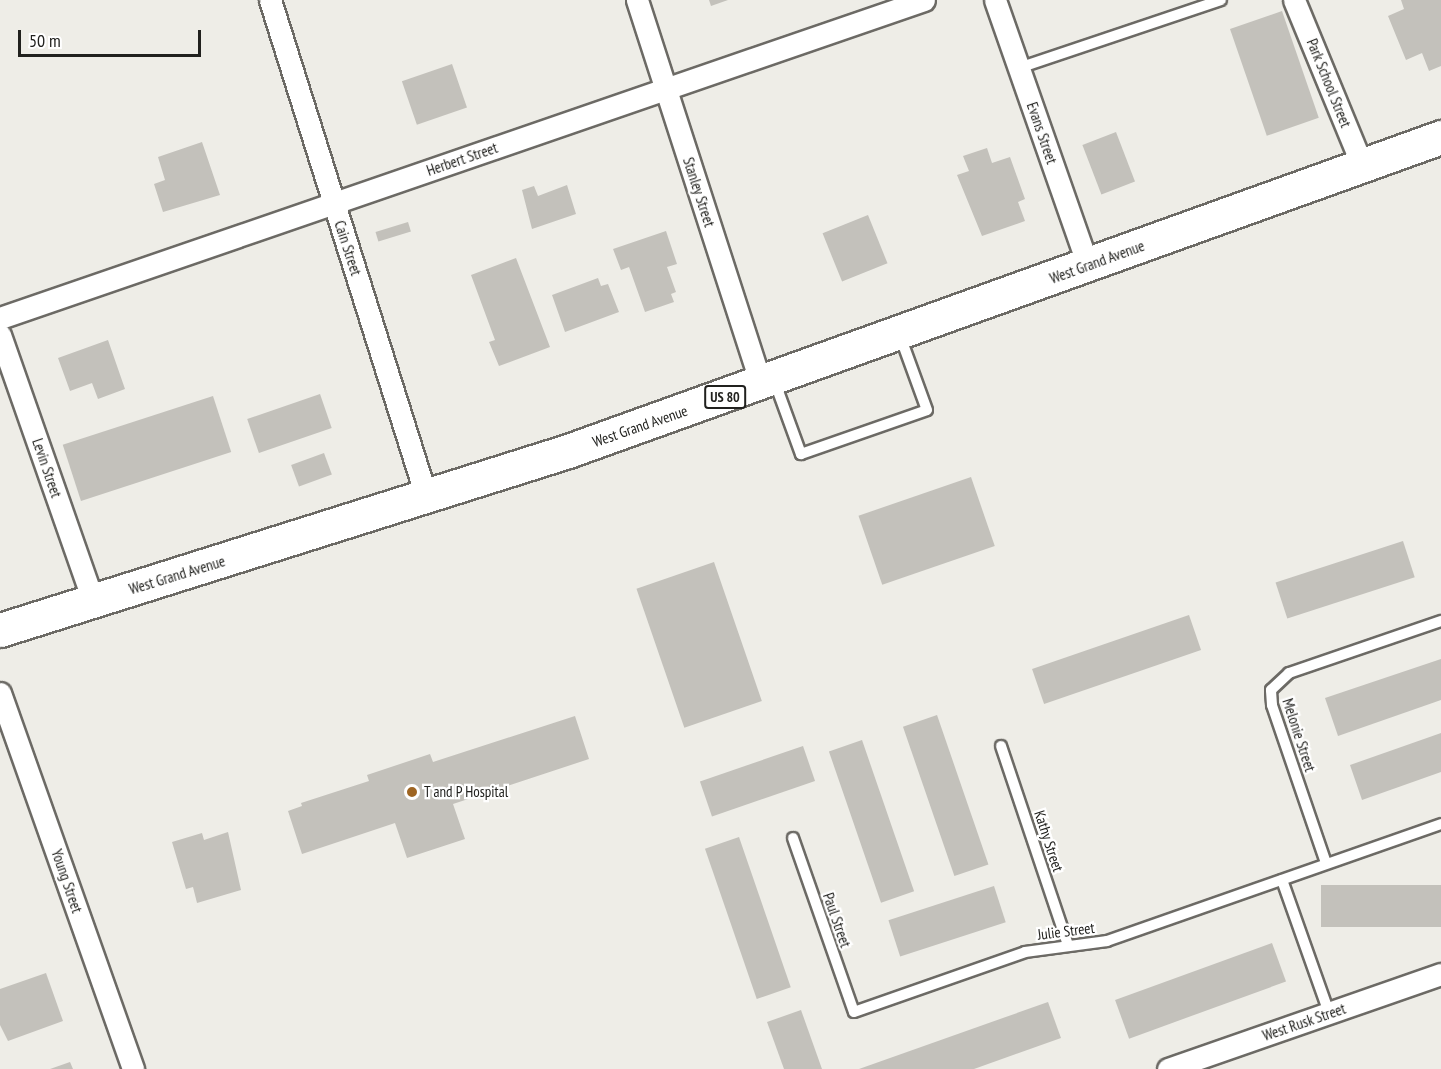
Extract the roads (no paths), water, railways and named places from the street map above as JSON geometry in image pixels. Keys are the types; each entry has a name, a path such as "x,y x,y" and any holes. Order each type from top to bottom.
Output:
{"highway":[{"name":"West Grand Avenue","path":"0,630 426,496 768,382 1441,137"}],"street":[{"name":"Cain Street","path":"270,0 426,496"},
{"name":"Stanley Street","path":"637,0 768,382"},
{"name":"Herbert Street","path":"0,318 924,0"},
{"name":"Evans Street","path":"996,0 1088,265"},
{"name":"Park School Street","path":"1294,0 1363,167"},
{"name":"Levin Street","path":"0,335 93,600"},
{"name":"Young Street","path":"0,693 133,1069"},
{"name":"West Rusk Street","path":"1168,1069 1441,974"}],"lane":[{"path":"1019,68 1221,0"},
{"path":"768,382 801,454 927,410 899,334"},
{"name":"Melonie Street","path":"1326,863 1272,705 1271,690 1288,673 1441,621"},
{"name":"Kathy Street","path":"1002,746 1068,945"},
{"name":"Julie Street","path":"854,1012 1025,952 1107,941 1441,824"},
{"name":"Paul Street","path":"793,838 854,1012"},
{"path":"1282,880 1329,1013"}],"place":[{"name":"T and P Hospital","path":"412,792"}]}
